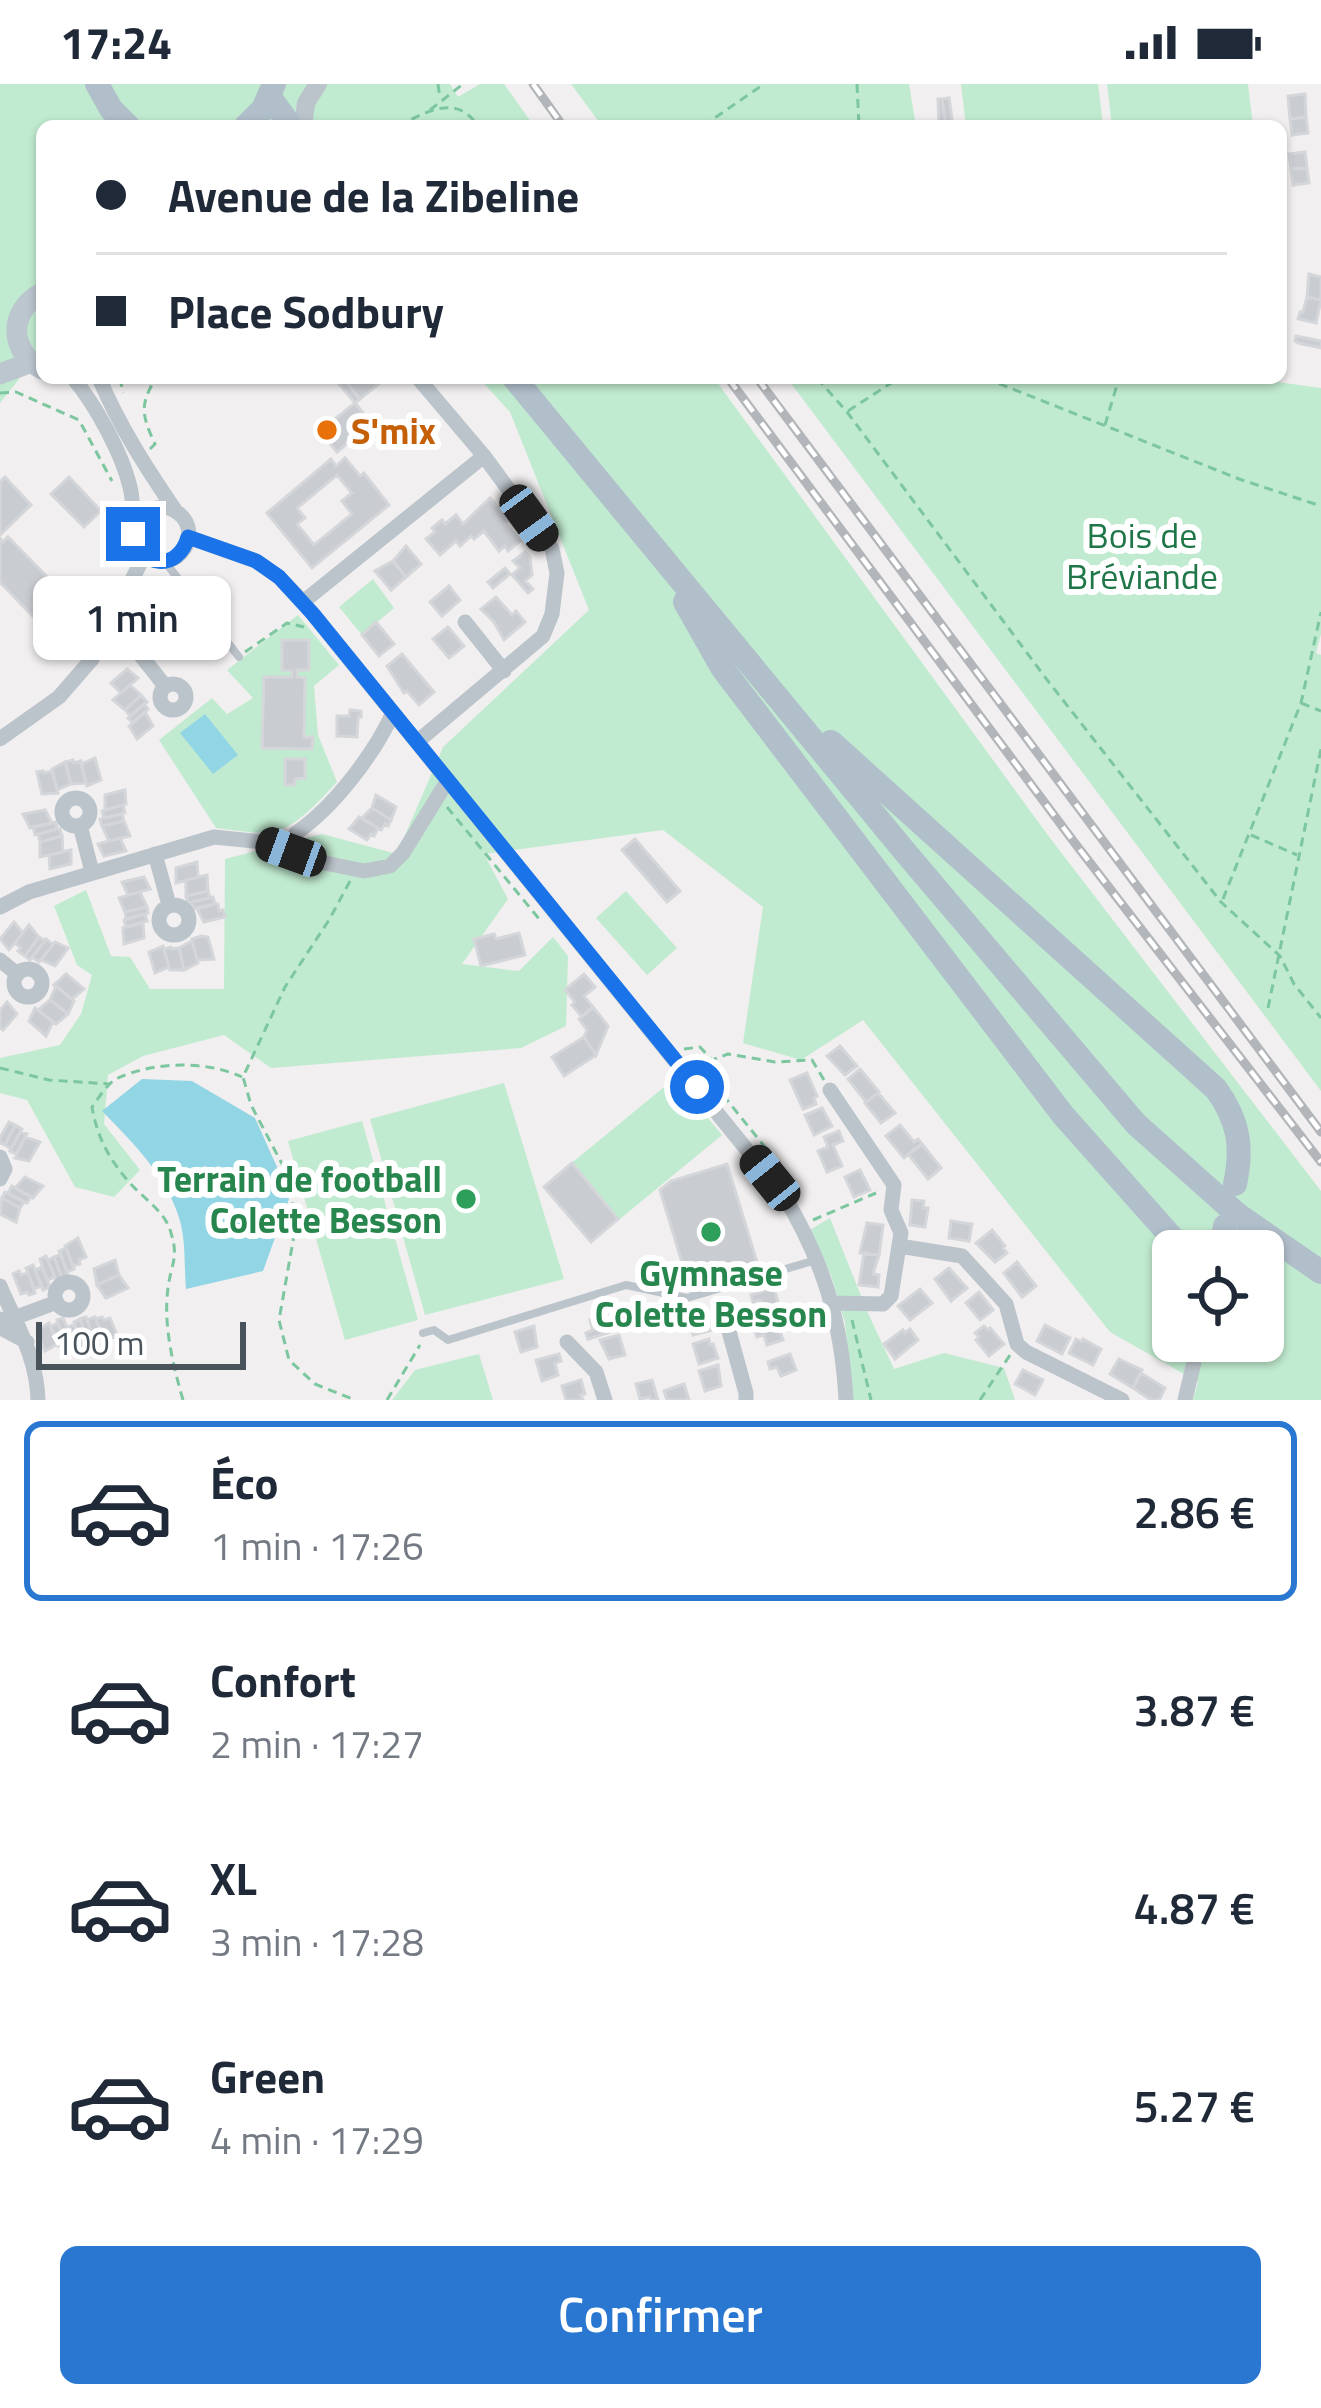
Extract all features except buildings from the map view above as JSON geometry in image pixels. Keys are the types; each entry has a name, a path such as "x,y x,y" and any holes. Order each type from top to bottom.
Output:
{"main road":[{"path":"97,84 117,120"},
{"path":"252,120 275,88"},
{"path":"275,88 288,120"},
{"path":"35,364 8,338 22,308 36,296"},
{"path":"0,374 35,364"},
{"path":"519,384 1136,1124 1238,1215 1321,1272"},
{"path":"647,538 723,669 1063,1115 1165,1230"},
{"path":"763,679 1216,1089 1229,1107 1239,1138 1235,1184"}],"street":[{"path":"304,120 306,103 318,84"},
{"path":"77,384 98,415 130,486 134,542 144,556 164,561 180,554 188,537 186,521 138,458 102,384"},
{"path":"417,742 543,636 552,614 557,573 552,549 484,456 423,384"},
{"path":"303,602 484,456"},
{"path":"136,522 154,507 175,510"},
{"path":"188,537 256,561 303,602 782,1193 840,1304 846,1400"},
{"path":"0,739 59,697 92,659 144,556"},
{"path":"112,619 165,686"},
{"path":"465,622 504,671"},
{"path":"296,832 345,787 393,713"},
{"path":"0,907 29,892 214,837 262,842 364,871 390,866 448,780"},
{"path":"80,826 92,872"},
{"path":"155,854 169,905"},
{"path":"0,960 17,974"},
{"path":"830,1090 894,1185 891,1210 901,1233 891,1296 883,1304 840,1304"},
{"path":"0,1157 5,1169 0,1179"},
{"path":"899,1246 962,1256 1006,1304 1017,1343 1026,1352 1122,1400"},
{"path":"38,1400 27,1342 4,1305 57,1302"},
{"path":"722,1306 746,1400"},
{"path":"567,1342 596,1372 605,1400"},
{"path":"1185,1400 1194,1362"}],"lane":[{"path":"164,561 239,657"},
{"path":"423,1333 434,1330 448,1340 626,1285 687,1298 818,1259"}],"path":[{"path":"438,84 440,101"},
{"path":"429,112 463,84"},
{"path":"713,120 764,84"},
{"path":"857,84 859,120"},
{"path":"411,120 454,106 474,120"},
{"path":"149,450 155,444 143,415 153,384"},
{"path":"822,384 1221,902 1280,956 1294,984 1321,1018"},
{"path":"847,412 890,384"},
{"path":"1000,384 1321,506"},
{"path":"1105,427 1117,384"},
{"path":"0,393 16,392 79,420 115,487 130,486"},
{"path":"1221,902 1301,704 1321,612"},
{"path":"239,657 287,623 309,629"},
{"path":"1301,704 1321,711"},
{"path":"1268,1008 1321,749"},
{"path":"1311,801 1321,809"},
{"path":"1249,834 1299,856"},
{"path":"355,1400 315,1384 290,1360 279,1320 295,1230 290,1179 251,1105 243,1077 285,987 356,869"},
{"path":"682,1049 700,1047 712,1060 728,1054 775,1062 812,1060 830,1090"},
{"path":"183,1400 167,1322 168,1286 177,1255 170,1225 108,1155 92,1107 113,1079 155,1069 196,1064 243,1077"},
{"path":"0,1068 49,1080 110,1084"},
{"path":"812,1220 894,1185"},
{"path":"840,1304 871,1400"},
{"path":"387,1400 423,1333"},
{"path":"980,1400 1017,1343"}],"green space":[{"path":"0,84 450,84 458,97 480,84 504,84 530,120 36,120 36,358 0,403"},
{"path":"571,84 909,84 915,120 598,120"},
{"path":"961,84 1098,84 1102,120 965,120"},
{"path":"1107,84 1248,84 1252,120 1111,120"},
{"name":"Bois de Bréviande","path":"1287,383 1321,388 1321,634 1316,653 1321,655 1321,1091 791,384"},
{"path":"484,384 718,384 1050,838 1321,1191 1321,1400 1193,1400 1198,1382 1163,1362 1284,1362 1284,1230 1152,1230 1152,1356 1110,1332 863,1020 801,1060 743,1043 763,907 663,830 484,854 508,899 462,964 519,971 553,937 568,956 566,1026 521,1048 271,1068 224,1035 143,1056 108,1075 104,1124 140,1170 114,1197 75,1187 27,1100 0,1093 0,1058 60,1045 81,1014 92,975 77,965 54,906 86,890 111,956 130,957 150,989 224,989 225,859 322,834 397,854 443,747 589,610 510,412"},
{"path":"373,579 394,608 362,635 339,607"},
{"path":"298,615 339,665 314,686 318,735 337,782 305,814 276,831 216,828 159,740 212,698 227,714 253,698 227,670"},
{"path":"626,891 677,948 647,975 596,918"},
{"path":"675,1078 722,1135 592,1242 545,1185"},
{"name":"Terrain de football Colette Besson","path":"504,1083 564,1279 425,1315 370,1119"},
{"path":"362,1121 418,1320 345,1340 288,1141"},
{"path":"830,1218 894,1369 944,1353 1004,1368 1015,1400 853,1400 845,1323 831,1275 808,1231"},
{"path":"479,1354 493,1400 392,1400 415,1370"}],"water":[{"path":"205,714 238,755 213,774 180,733"},
{"path":"142,1079 192,1081 255,1118 290,1196 263,1271 186,1289 180,1221 167,1190 102,1111"}],"railway":[{"path":"533,84 559,120"},
{"path":"732,384 1074,842 1321,1162"},
{"path":"761,384 1321,1132"}],"place":[{"name":"S'mix","path":"327,430"},
{"name":"Terrain de football Colette Besson","path":"466,1199"},
{"name":"Gymnase Colette Besson","path":"711,1232"}],"route":[{"path":"133,534 138,550 157,561 180,554 188,537 256,561 279,577 697,1087"}]}
